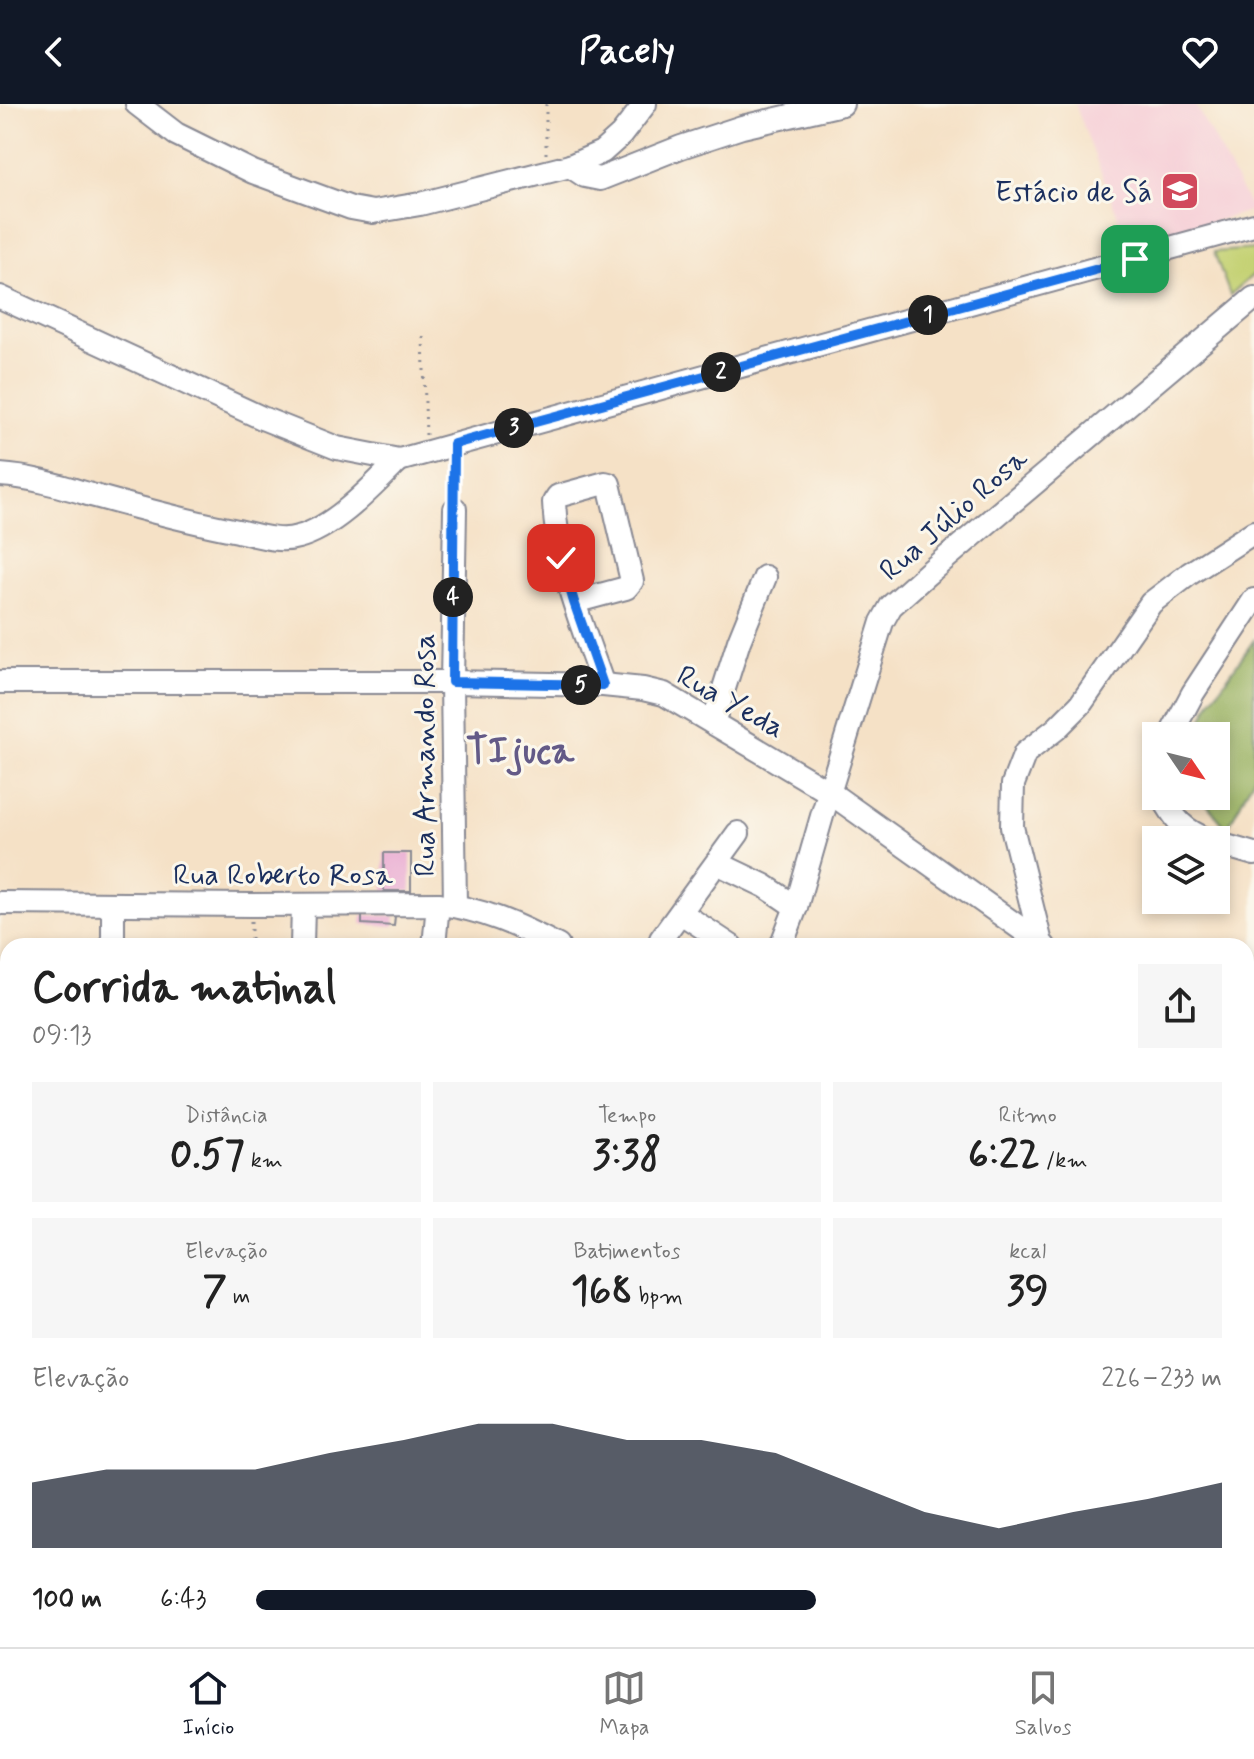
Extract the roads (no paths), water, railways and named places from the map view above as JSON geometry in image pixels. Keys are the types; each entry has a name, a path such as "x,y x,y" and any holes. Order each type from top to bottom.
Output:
{"street":[{"path":"137,104 176,134 253,172 336,203 373,212 420,204 570,166 602,152 621,135 645,104"},
{"path":"570,166 585,176 600,179 730,131 842,104"},
{"path":"0,297 262,418 337,448 399,460 1252,228"},
{"name":"Rua Júlio Rosa","path":"784,938 882,622 891,606 1254,298"},
{"path":"0,475 35,479 208,525 275,539 296,538 312,532 370,489 399,460"},
{"path":"574,602 626,588 632,581 610,487 605,483 558,496 554,502 561,558 574,602 603,685"},
{"name":"Rua Armando Rosa","path":"436,938 447,904 455,509"},
{"path":"1041,938 1012,827 1013,784 1025,753 1080,705 1151,603 1254,532"},
{"path":"713,723 739,641 765,577"},
{"path":"1177,722 1254,600"},
{"name":"Rua Yeda","path":"0,682 452,682 603,685 664,694 829,792 1035,938"},
{"path":"1170,810 1183,826"},
{"path":"662,938 738,833"},
{"path":"1230,847 1254,854"},
{"path":"717,863 765,886 796,907"},
{"name":"Rua Roberto Rosa","path":"0,903 447,904 512,923 542,938"},
{"path":"113,904 113,938"},
{"path":"302,938 303,905"},
{"path":"681,913 719,938"}],"place":[{"name":"Estácio de Sá","path":"1180,191"}],"district":[{"name":"TIjuca","path":"520,749"}]}
